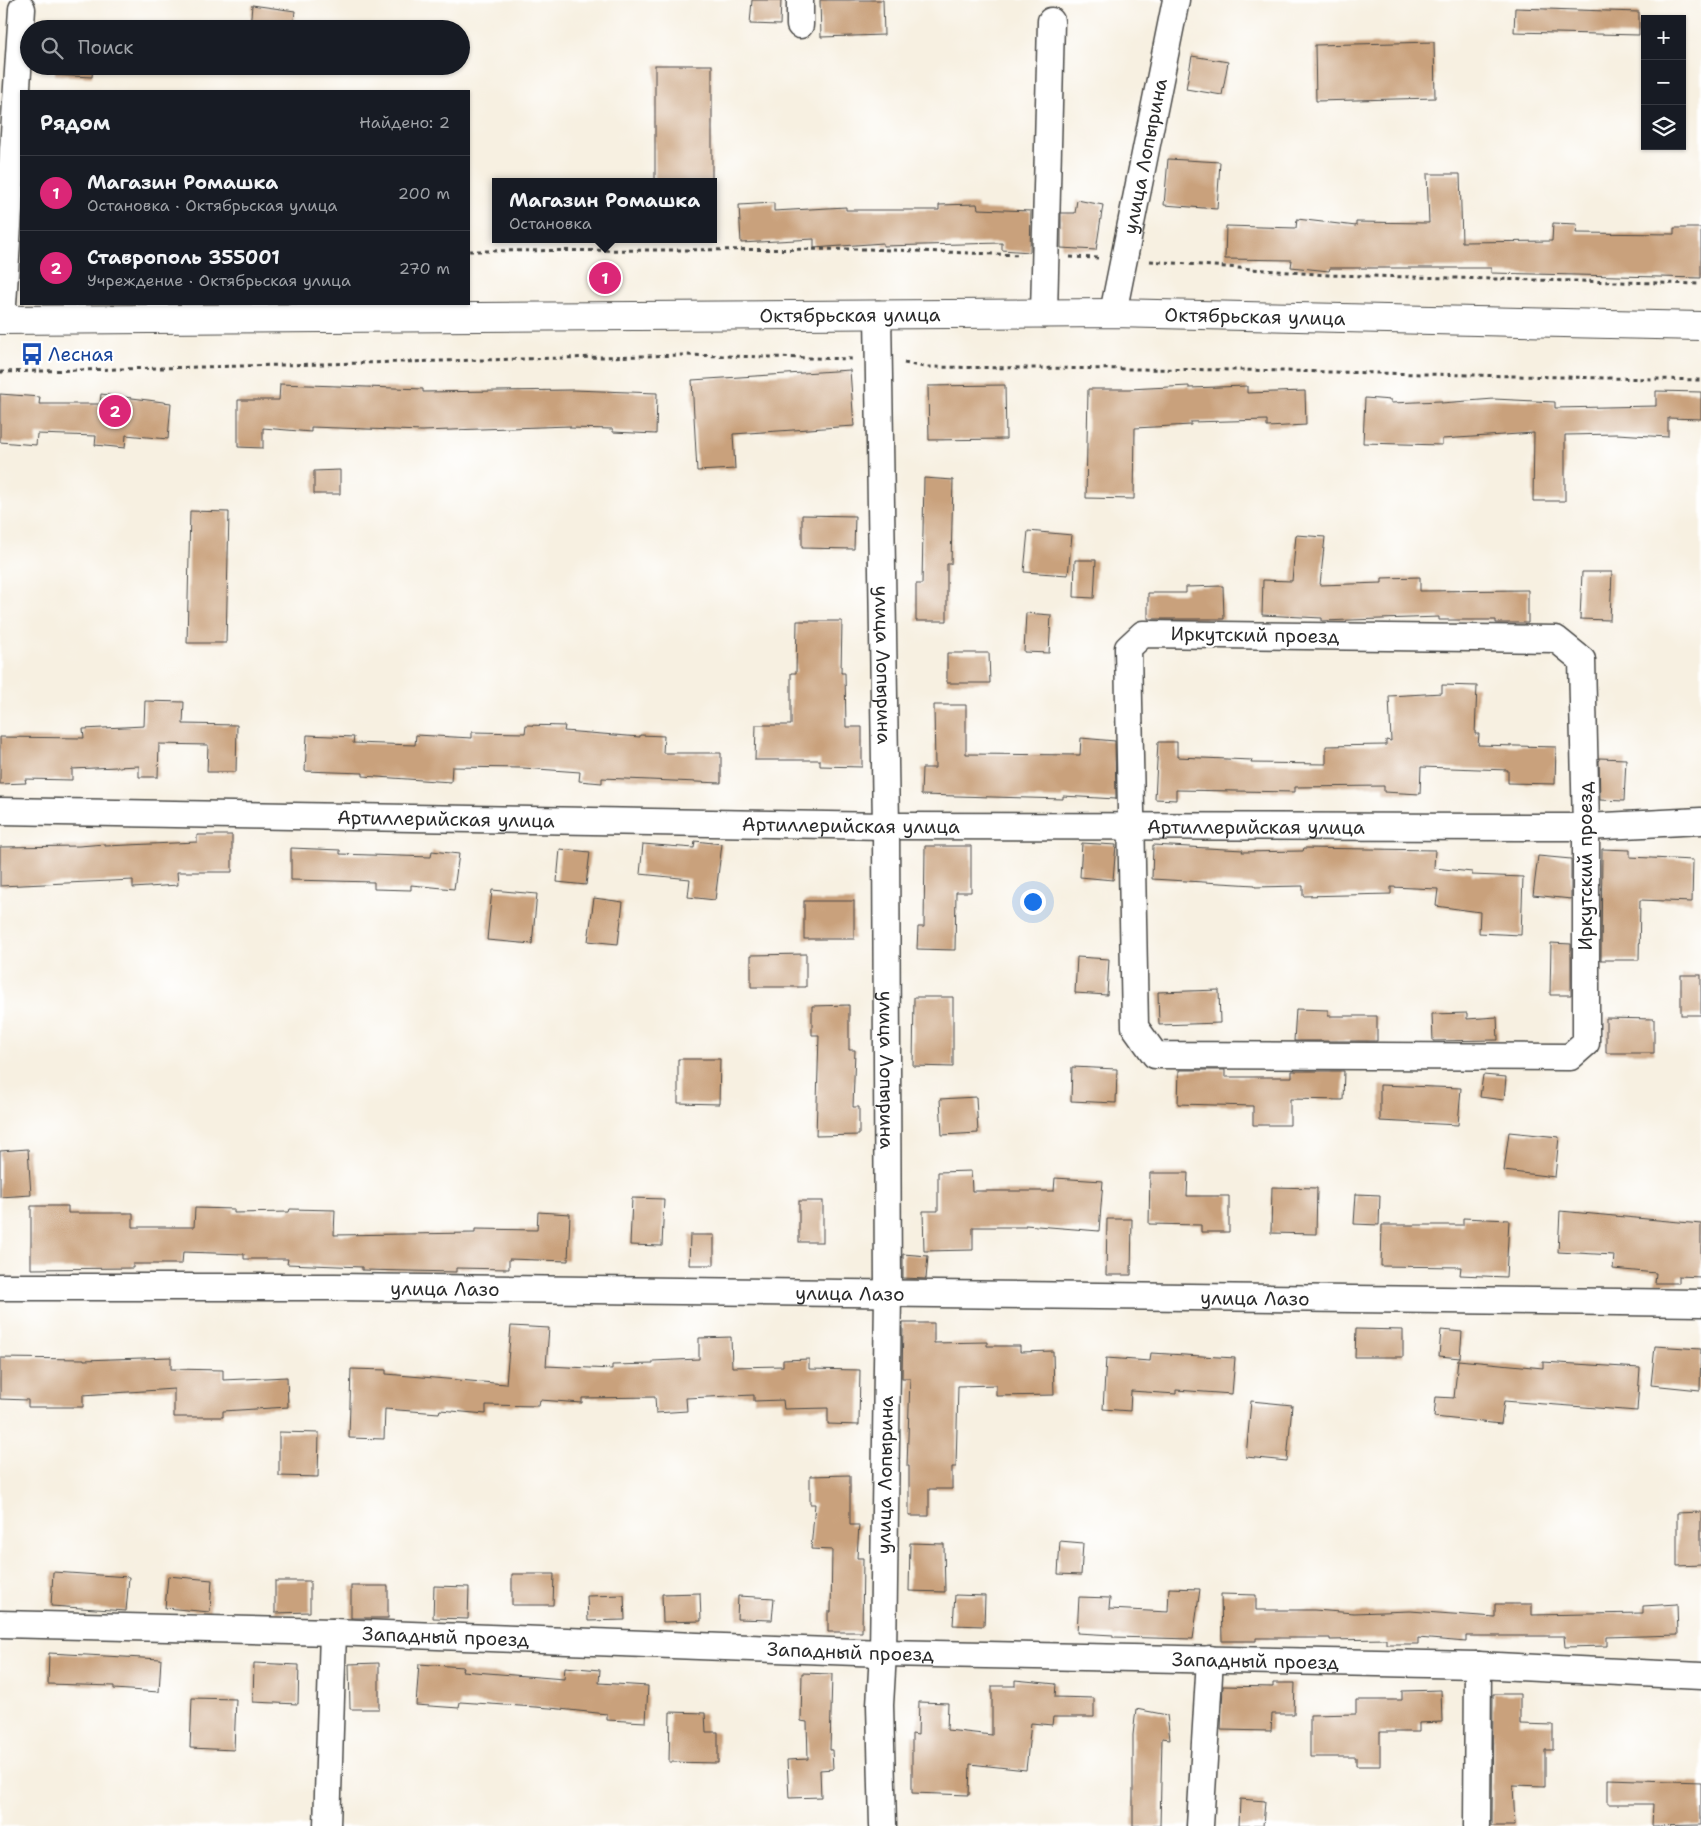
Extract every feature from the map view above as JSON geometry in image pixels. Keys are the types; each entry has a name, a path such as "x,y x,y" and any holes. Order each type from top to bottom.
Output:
{"main road":[{"name":"Октябрьская улица","path":"1,320 1113,313 1701,326"}],"street":[{"name":"улица Лопырина","path":"1113,313 1176,0"},
{"path":"21,20 22,9"},
{"path":"1044,314 1050,21"},
{"path":"1,320 20,39"},
{"name":"улица Лопырина","path":"878,314 886,826 888,1295 883,1653 880,1704 883,1826"},
{"name":"Иркутский проезд","path":"1143,634 1556,639 1582,660 1586,827 1586,1043 1570,1057 1155,1055 1135,1027 1128,648 1143,634"},
{"name":"Артиллерийская улица","path":"0,811 886,826 1586,827 1701,820"},
{"name":"улица Лазо","path":"0,1287 335,1287 888,1295 1701,1303"},
{"name":"Западный проезд","path":"0,1624 333,1632 883,1653 1478,1666 1701,1676"},
{"path":"327,1826 333,1632"},
{"path":"1200,1826 1210,1659"},
{"path":"1477,1826 1478,1666"}],"path":[{"path":"470,251 866,249 1124,260 1328,275 1701,284"}],"building":[{"path":"752,0 781,0 780,25 750,24"},
{"path":"820,0 883,0 884,35 821,37"},
{"path":"252,5 295,11 294,20 251,20"},
{"path":"1515,8 1639,12 1639,35 1514,32"},
{"path":"1434,42 1435,98 1316,101 1315,45"},
{"path":"1192,56 1228,62 1222,95 1186,89"},
{"path":"655,65 712,65 712,178 655,178"},
{"path":"55,75 92,75 92,77"},
{"path":"1168,159 1220,162 1217,209 1164,205"},
{"path":"1427,174 1460,174 1462,242 1552,241 1553,223 1577,224 1576,233 1674,234 1674,228 1701,228 1701,278 1491,273 1491,268 1330,268 1329,271 1291,267 1292,260 1225,259 1226,226 1296,228 1297,219 1356,226 1356,222 1429,223"},
{"path":"1077,200 1103,205 1096,250 1061,248 1061,213 1075,213"},
{"path":"774,203 774,211 846,207 846,210 939,210 939,205 977,204 978,209 1031,211 1030,252 1002,250 1002,243 883,246 883,243 814,248 814,239 741,243 739,205"},
{"path":"850,370 854,426 733,434 735,469 697,471 692,380"},
{"path":"280,384 423,389 423,392 573,390 657,393 656,434 613,432 613,429 570,428 570,426 422,431 311,427 311,432 263,428 263,448 238,447 238,400 279,400"},
{"path":"1005,385 1006,439 929,440 928,386"},
{"path":"1189,386 1189,388 1247,386 1247,393 1305,391 1306,425 1267,427 1267,420 1191,422 1191,425 1135,428 1134,499 1086,498 1088,389"},
{"path":"1656,391 1701,392 1701,419 1668,418 1668,437 1617,434 1565,435 1565,501 1533,501 1534,433 1442,439 1442,445 1363,443 1365,398 1391,400 1391,403 1441,401 1441,403 1494,399 1555,402 1555,408 1656,406"},
{"path":"0,394 40,397 39,404 100,404 101,394 171,403 168,439 126,435 125,448 95,445 96,436 37,434 36,445 0,442"},
{"path":"340,470 340,494 314,494 314,471"},
{"path":"924,478 953,480 951,564 947,564 947,621 916,621 916,584 922,584"},
{"path":"190,511 229,512 226,643 187,643"},
{"path":"802,515 855,516 854,549 802,548"},
{"path":"1028,531 1072,535 1068,575 1024,572"},
{"path":"1296,535 1325,537 1320,585 1382,583 1382,578 1420,577 1420,591 1528,590 1528,623 1496,623 1496,620 1439,620 1439,617 1322,621 1322,618 1262,615 1263,580 1292,581"},
{"path":"1075,560 1096,560 1094,598 1074,597"},
{"path":"1582,572 1612,572 1610,620 1580,619"},
{"path":"1223,586 1224,619 1148,619 1148,593 1186,593 1186,587"},
{"path":"1026,613 1051,615 1049,653 1024,652"},
{"path":"797,621 842,621 841,673 845,673 846,727 862,727 862,767 820,766 820,760 755,760 756,725 791,725 791,673 796,673"},
{"path":"947,653 989,653 990,683 947,683"},
{"path":"1442,685 1477,686 1475,734 1479,734 1478,745 1556,747 1555,784 1508,783 1508,770 1421,767 1420,794 1384,792 1384,786 1295,787 1295,792 1176,790 1176,800 1155,799 1158,742 1177,742 1177,757 1252,760 1251,763 1326,764 1326,746 1386,745 1386,740 1391,741 1389,696 1442,693"},
{"path":"145,701 184,702 183,724 237,725 236,772 207,772 208,745 159,744 158,777 139,777 139,766 72,769 72,780 25,779 26,783 0,784 0,737 84,738 83,729 144,726"},
{"path":"934,705 966,705 966,754 1080,755 1081,738 1115,741 1116,799 1063,796 1063,799 921,795 922,768 935,768"},
{"path":"526,725 565,726 564,731 640,737 640,735 664,736 663,753 721,753 721,783 602,778 602,783 579,781 580,772 523,768 452,767 451,782 363,776 363,773 305,771 307,735 354,737 353,743 415,745 416,735 472,738 472,732 525,733"},
{"path":"1599,758 1626,759 1624,801 1600,800"},
{"path":"197,835 232,835 232,872 177,872 178,885 133,888 133,880 0,886 0,847 105,844 105,846 197,842"},
{"path":"695,841 722,844 715,900 688,897 690,879 640,874 643,844 694,848"},
{"path":"1082,843 1116,845 1113,880 1080,877"},
{"path":"1153,845 1243,850 1242,852 1303,851 1304,848 1435,850 1434,868 1472,872 1472,875 1523,877 1521,935 1479,933 1480,912 1436,906 1438,889 1391,887 1391,894 1303,896 1303,886 1255,887 1255,885 1152,879"},
{"path":"925,846 971,846 971,892 956,892 955,950 917,949 918,927 924,927"},
{"path":"291,848 340,850 340,854 431,857 432,851 459,854 454,889 411,885 411,890 374,889 374,882 291,880"},
{"path":"560,849 590,852 586,885 557,882"},
{"path":"1602,849 1630,850 1630,857 1693,860 1692,902 1640,900 1639,960 1601,960"},
{"path":"1538,856 1571,859 1571,899 1533,895"},
{"path":"492,890 537,894 532,944 487,940"},
{"path":"594,898 623,902 618,944 588,941"},
{"path":"804,901 854,901 854,939 804,939"},
{"path":"1551,943 1571,944 1571,995 1550,995"},
{"path":"806,954 806,987 751,987 751,955"},
{"path":"1077,957 1109,959 1107,995 1075,993"},
{"path":"1681,975 1701,975 1701,1015 1681,1015"},
{"path":"1219,990 1220,1023 1159,1025 1158,992"},
{"path":"914,997 953,997 953,1067 913,1066"},
{"path":"849,1005 849,1050 855,1050 853,1107 859,1107 859,1135 816,1136 819,1035 812,1035 812,1006"},
{"path":"1296,1009 1328,1010 1328,1016 1377,1016 1377,1041 1294,1041"},
{"path":"1467,1013 1467,1019 1497,1017 1498,1040 1433,1041 1432,1014"},
{"path":"1606,1018 1654,1019 1654,1053 1606,1053"},
{"path":"678,1059 720,1059 719,1104 678,1103"},
{"path":"1072,1067 1117,1069 1116,1103 1071,1101"},
{"path":"1179,1070 1225,1070 1225,1077 1292,1077 1292,1071 1344,1071 1343,1100 1290,1099 1290,1125 1253,1125 1253,1106 1178,1104"},
{"path":"1483,1075 1506,1077 1504,1100 1480,1097"},
{"path":"1380,1085 1461,1088 1458,1125 1380,1121"},
{"path":"976,1097 978,1133 942,1135 940,1099"},
{"path":"1509,1132 1559,1137 1555,1177 1504,1171"},
{"path":"28,1149 31,1195 0,1197 0,1151"},
{"path":"971,1171 972,1191 1054,1191 1055,1178 1103,1181 1099,1231 1025,1225 1025,1227 973,1227 973,1250 924,1251 923,1211 938,1211 938,1172"},
{"path":"1150,1173 1188,1173 1187,1196 1229,1196 1229,1232 1201,1232 1201,1225 1149,1224"},
{"path":"1272,1187 1317,1188 1316,1234 1271,1233"},
{"path":"1356,1194 1380,1195 1379,1225 1354,1224"},
{"path":"632,1198 664,1199 662,1246 630,1245"},
{"path":"799,1201 823,1201 823,1242 799,1242"},
{"path":"31,1206 68,1206 68,1213 133,1213 133,1227 194,1227 195,1208 234,1209 234,1213 289,1212 290,1209 335,1210 334,1235 475,1233 475,1229 537,1230 538,1212 570,1214 568,1261 509,1259 509,1269 456,1268 456,1272 362,1270 362,1267 287,1264 288,1259 244,1259 244,1254 183,1252 182,1264 133,1264 133,1268 31,1269"},
{"path":"1560,1211 1701,1224 1701,1277 1679,1276 1679,1283 1655,1283 1656,1273 1613,1269 1614,1255 1558,1252"},
{"path":"1463,1218 1509,1220 1506,1277 1460,1275 1461,1267 1381,1266 1382,1225 1463,1225"},
{"path":"1107,1219 1132,1219 1131,1275 1106,1275"},
{"path":"690,1235 714,1235 714,1265 689,1265"},
{"path":"903,1254 928,1256 926,1279 903,1278"},
{"path":"903,1323 934,1323 934,1343 987,1342 987,1346 1020,1346 1020,1352 1053,1351 1054,1395 996,1396 996,1385 958,1386 956,1467 952,1467 952,1489 929,1489 929,1516 909,1516 909,1466 907,1466 910,1378 902,1378"},
{"path":"511,1326 549,1328 546,1366 612,1369 612,1365 653,1364 653,1361 699,1359 699,1338 731,1337 732,1367 783,1366 783,1360 809,1359 809,1369 860,1370 859,1425 828,1424 828,1408 784,1409 783,1400 754,1401 754,1395 686,1398 687,1411 656,1413 655,1397 582,1398 582,1403 540,1400 539,1406 486,1405 486,1414 440,1410 439,1413 385,1409 384,1439 349,1438 351,1369 386,1370 386,1374 506,1384"},
{"path":"1356,1329 1403,1330 1403,1357 1355,1357"},
{"path":"1441,1330 1462,1332 1460,1358 1439,1356"},
{"path":"1655,1346 1701,1349 1700,1390 1651,1385"},
{"path":"1151,1353 1235,1358 1232,1394 1176,1390 1176,1394 1131,1391 1130,1411 1103,1409 1106,1358 1150,1361"},
{"path":"171,1357 171,1369 223,1370 223,1380 287,1377 288,1407 223,1411 223,1417 174,1417 174,1389 83,1395 83,1407 28,1407 28,1400 0,1399 0,1358 84,1360"},
{"path":"1458,1360 1543,1368 1543,1362 1640,1368 1637,1411 1504,1401 1501,1424 1434,1417 1436,1397 1454,1398"},
{"path":"1251,1401 1292,1405 1287,1461 1246,1457"},
{"path":"279,1432 319,1433 318,1477 279,1476"},
{"path":"850,1475 850,1525 859,1525 857,1558 863,1558 862,1632 828,1632 828,1612 831,1612 832,1550 811,1549 815,1504 810,1504 810,1476"},
{"path":"1701,1512 1701,1565 1677,1566 1677,1513"},
{"path":"1060,1541 1083,1543 1081,1575 1058,1574"},
{"path":"910,1543 944,1544 945,1592 909,1591"},
{"path":"53,1572 129,1577 126,1611 51,1606"},
{"path":"512,1574 554,1574 553,1605 512,1605"},
{"path":"168,1576 212,1580 210,1612 165,1608"},
{"path":"275,1581 310,1581 310,1612 275,1613"},
{"path":"351,1586 388,1586 388,1618 351,1618"},
{"path":"434,1586 469,1587 468,1619 433,1618"},
{"path":"1169,1588 1200,1589 1193,1639 1113,1637 1113,1635 1077,1633 1079,1597 1110,1598 1109,1609 1168,1612"},
{"path":"700,1593 701,1621 663,1622 662,1594"},
{"path":"1221,1594 1256,1595 1256,1610 1314,1610 1354,1613 1410,1611 1495,1617 1495,1604 1532,1604 1532,1615 1643,1613 1643,1606 1677,1604 1678,1635 1607,1637 1607,1646 1565,1647 1564,1636 1466,1636 1466,1642 1418,1638 1418,1644 1386,1644 1386,1639 1330,1640 1330,1638 1256,1638 1256,1641 1222,1641"},
{"path":"624,1595 625,1620 588,1621 587,1596"},
{"path":"955,1595 985,1596 984,1626 953,1625"},
{"path":"738,1596 774,1598 772,1620 737,1619"},
{"path":"49,1653 161,1659 159,1692 114,1689 114,1686 48,1684"},
{"path":"254,1663 299,1665 298,1704 253,1702"},
{"path":"379,1663 379,1709 350,1709 349,1664"},
{"path":"419,1664 463,1667 462,1671 564,1679 565,1667 600,1670 599,1683 648,1686 646,1722 607,1720 607,1714 550,1708 460,1702 459,1708 416,1705"},
{"path":"802,1673 832,1674 830,1750 832,1750 833,1769 820,1770 821,1797 789,1798 787,1760 808,1759 807,1722 801,1721"},
{"path":"1015,1680 1056,1684 1055,1697 1094,1698 1094,1717 1053,1717 1052,1725 1031,1723 1026,1770 970,1764 969,1795 912,1793 912,1734 918,1735 919,1702 948,1703 947,1730 992,1735 992,1686 1015,1686"},
{"path":"1273,1683 1295,1683 1294,1714 1272,1714 1271,1731 1221,1730 1223,1686 1273,1687"},
{"path":"1441,1690 1442,1722 1419,1723 1419,1732 1380,1732 1380,1766 1356,1766 1356,1757 1310,1757 1310,1715 1356,1714 1356,1700 1402,1700 1402,1691"},
{"path":"1493,1694 1520,1694 1520,1724 1553,1725 1553,1750 1545,1750 1545,1786 1513,1785 1515,1826 1492,1826"},
{"path":"192,1698 236,1699 234,1750 190,1748"},
{"path":"1136,1709 1167,1715 1170,1739 1162,1738 1160,1826 1133,1826 1133,1735"},
{"path":"670,1712 705,1713 706,1732 718,1732 718,1763 669,1762"},
{"path":"1608,1779 1701,1782 1701,1825 1652,1826 1653,1804 1608,1804"},
{"path":"1240,1799 1265,1801 1263,1826 1239,1826"}],"place":[{"name":"Магазин Ромашка","path":"605,278"},
{"name":"Лесная","path":"32,354"},
{"name":"Ставрополь 355001","path":"115,411"}]}
